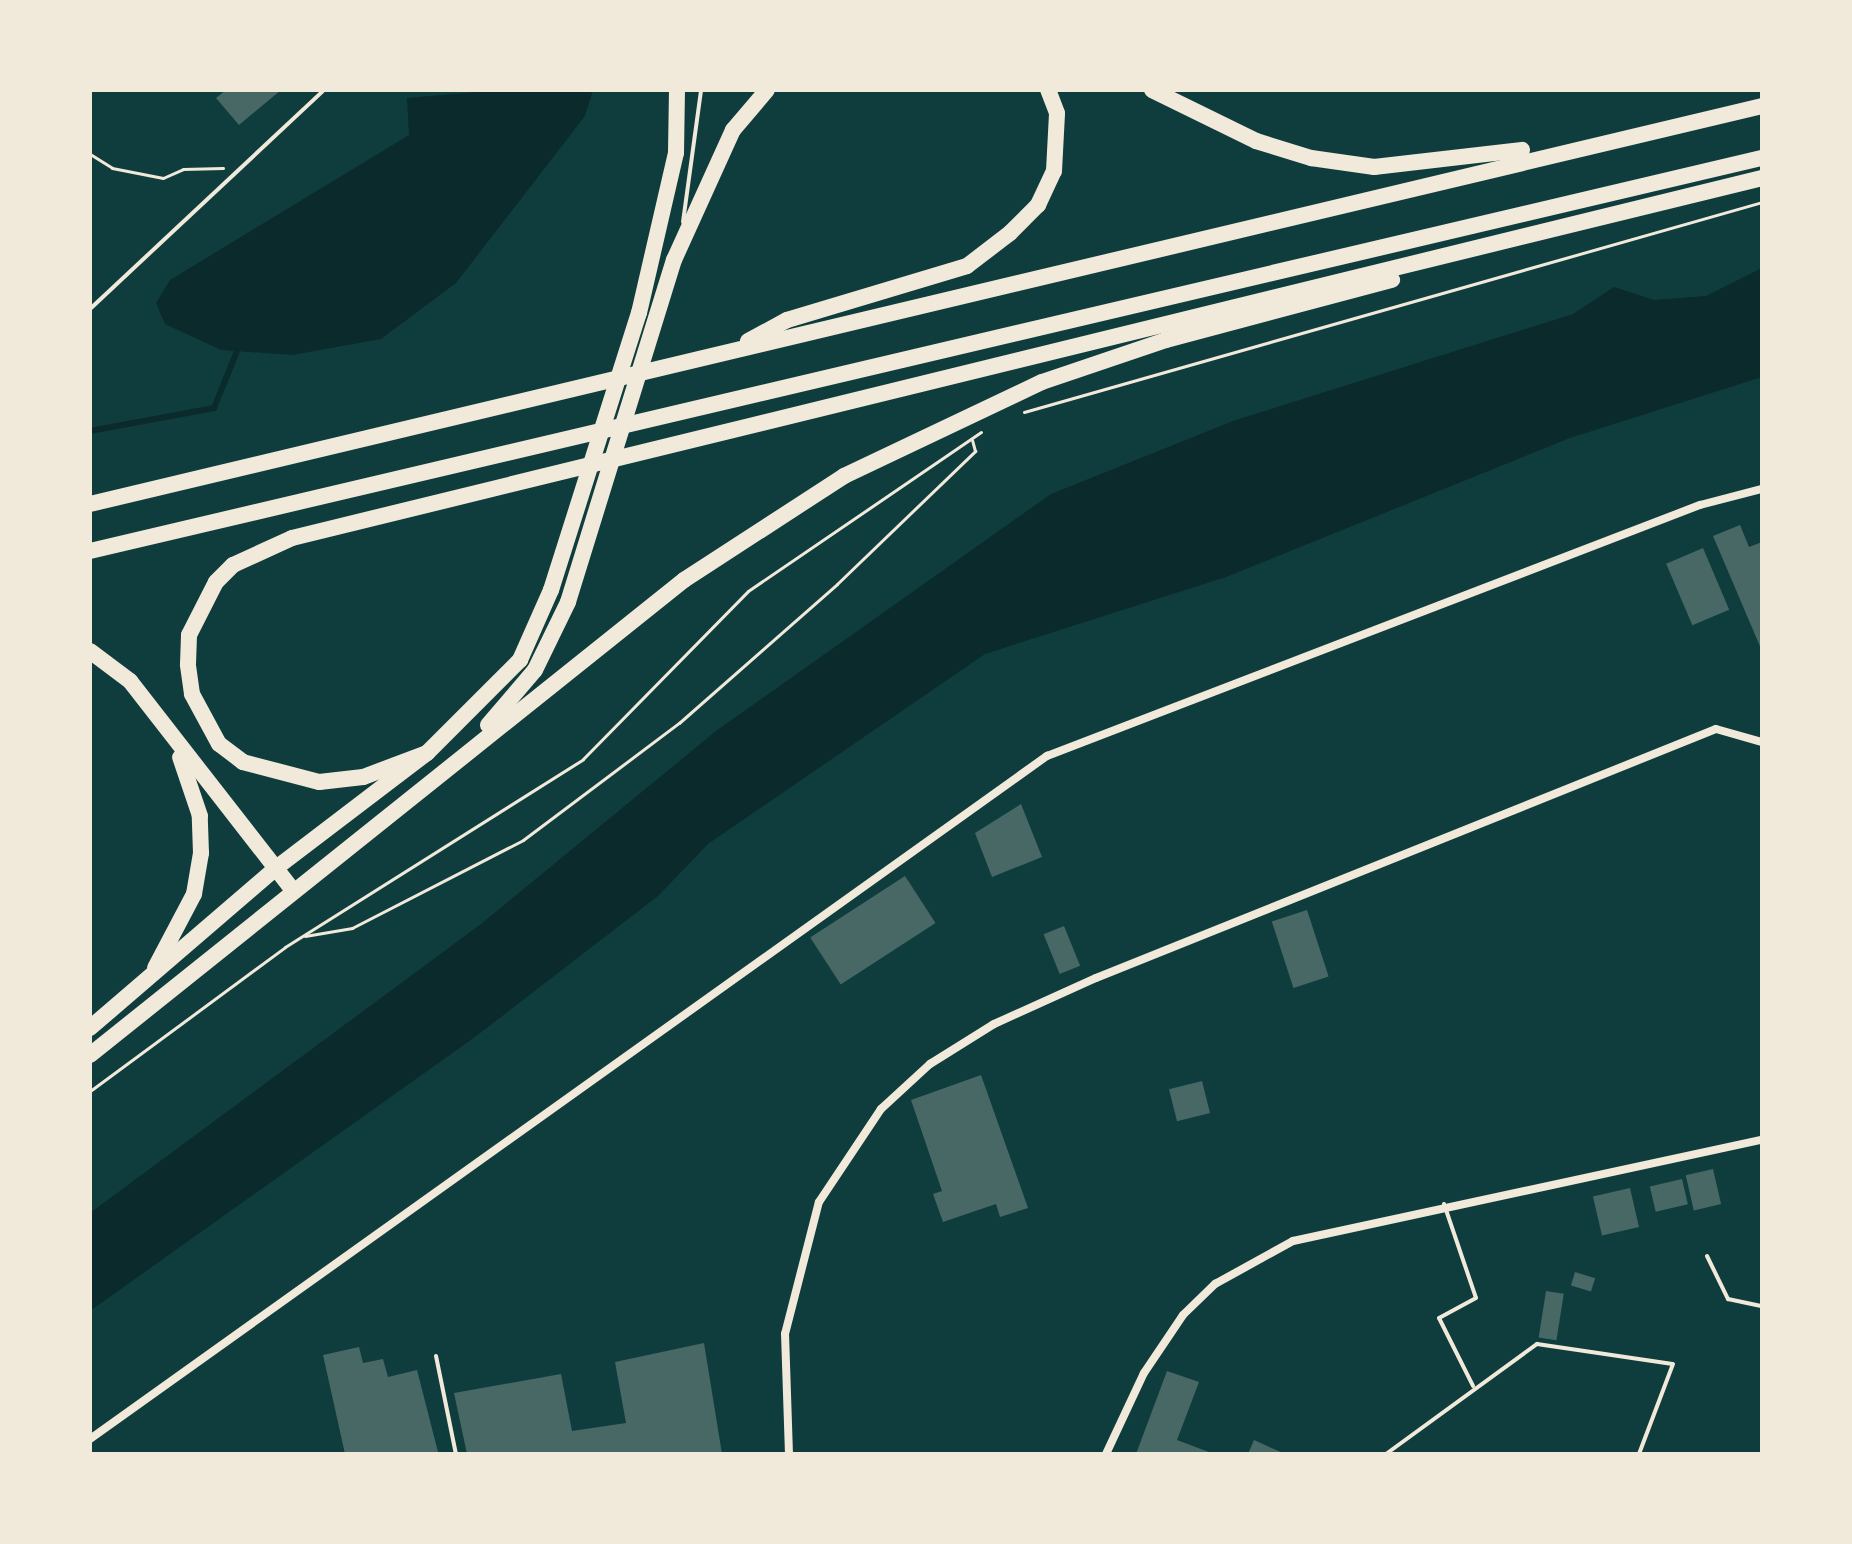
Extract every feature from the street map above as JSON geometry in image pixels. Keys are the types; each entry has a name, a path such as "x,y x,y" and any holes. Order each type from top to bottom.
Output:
{"highway":[{"path":"90,1028 276,868 427,753 520,660 575,513 639,313 676,153 677,90"},
{"path":"440,772 535,670 568,602 674,260 733,130 767,90"},
{"path":"726,352 787,320 967,266 1010,233 1038,205 1054,171 1057,113 1048,90"},
{"path":"1152,90 1256,141 1374,167 1510,153 1762,103"},
{"path":"90,504 1762,103"},
{"path":"90,551 1762,158"},
{"path":"427,753 363,777 319,782 243,762 219,744 192,694 188,664 189,635 216,582 233,565 292,538 1762,178"},
{"path":"90,1055 291,888 719,556 844,476 948,421 1166,340 1306,307 1538,233"},
{"path":"90,651 130,681 291,888"},
{"path":"146,982 194,894 201,853 191,781 165,727"}],"street":[{"path":"90,1439 1047,756 1700,505 1762,489"},
{"path":"789,1454 785,1334 819,1202 881,1109 930,1064 994,1024 1096,978 1716,729 1762,742"},
{"path":"1106,1454 1144,1373 1183,1315 1215,1284 1293,1241 1444,1204 1762,1140"}],"lane":[{"path":"90,309 324,90"},
{"path":"674,260 694,174 701,90"},
{"path":"1444,1204 1476,1298 1439,1318 1473,1387"},
{"path":"1707,1256 1728,1299 1762,1306"},
{"path":"1386,1454 1473,1387 1537,1344 1673,1364 1639,1454"},
{"path":"436,1356 456,1454"}],"path":[{"path":"90,154 112,168 163,178 183,169 239,168"},
{"path":"1014,415 1762,202"},
{"path":"90,1091 302,937 583,759 748,591 991,425"},
{"path":"302,937 352,928 523,840 679,723 837,584 975,451 972,438"}],"water":[{"path":"501,90 593,90 585,116 456,283 381,339 292,355 221,350 165,324 156,303 170,280 409,135 407,98"},
{"path":"1762,268 1762,377 1570,438 1226,577 985,654 708,844 658,896 475,1037 90,1311 90,1213 481,924 716,731 1051,494 1233,421 1573,314 1614,287 1654,300 1706,296"}],"building":[{"path":"226,90 281,90 239,125 216,98"},
{"path":"1740,525 1749,547 1762,542 1762,651 1713,536"},
{"path":"1703,548 1729,610 1692,625 1666,564"},
{"path":"1021,804 1042,857 992,877 975,833"},
{"path":"905,876 935,923 841,985 810,938"},
{"path":"1307,910 1329,977 1293,988 1272,921"},
{"path":"1064,926 1080,966 1060,974 1044,934"},
{"path":"981,1075 1028,1208 1000,1217 996,1204 943,1222 933,1194 942,1191 911,1100"},
{"path":"1202,1081 1210,1113 1177,1121 1169,1089"},
{"path":"1713,1169 1721,1204 1694,1210 1686,1175"},
{"path":"1682,1179 1688,1204 1656,1212 1650,1186"},
{"path":"1630,1188 1639,1227 1602,1236 1593,1197"},
{"path":"1575,1272 1595,1278 1591,1292 1571,1285"},
{"path":"1546,1291 1564,1294 1556,1340 1539,1337"},
{"path":"704,1343 722,1454 467,1454 454,1393 561,1374 572,1431 626,1423 615,1362"},
{"path":"359,1347 363,1363 383,1359 388,1377 417,1370 438,1452 345,1454 323,1355"},
{"path":"1167,1371 1199,1382 1177,1440 1214,1454 1136,1454"},
{"path":"1254,1440 1285,1454 1248,1454"}],"waterway":[{"path":"90,431 214,408 237,351"}]}
